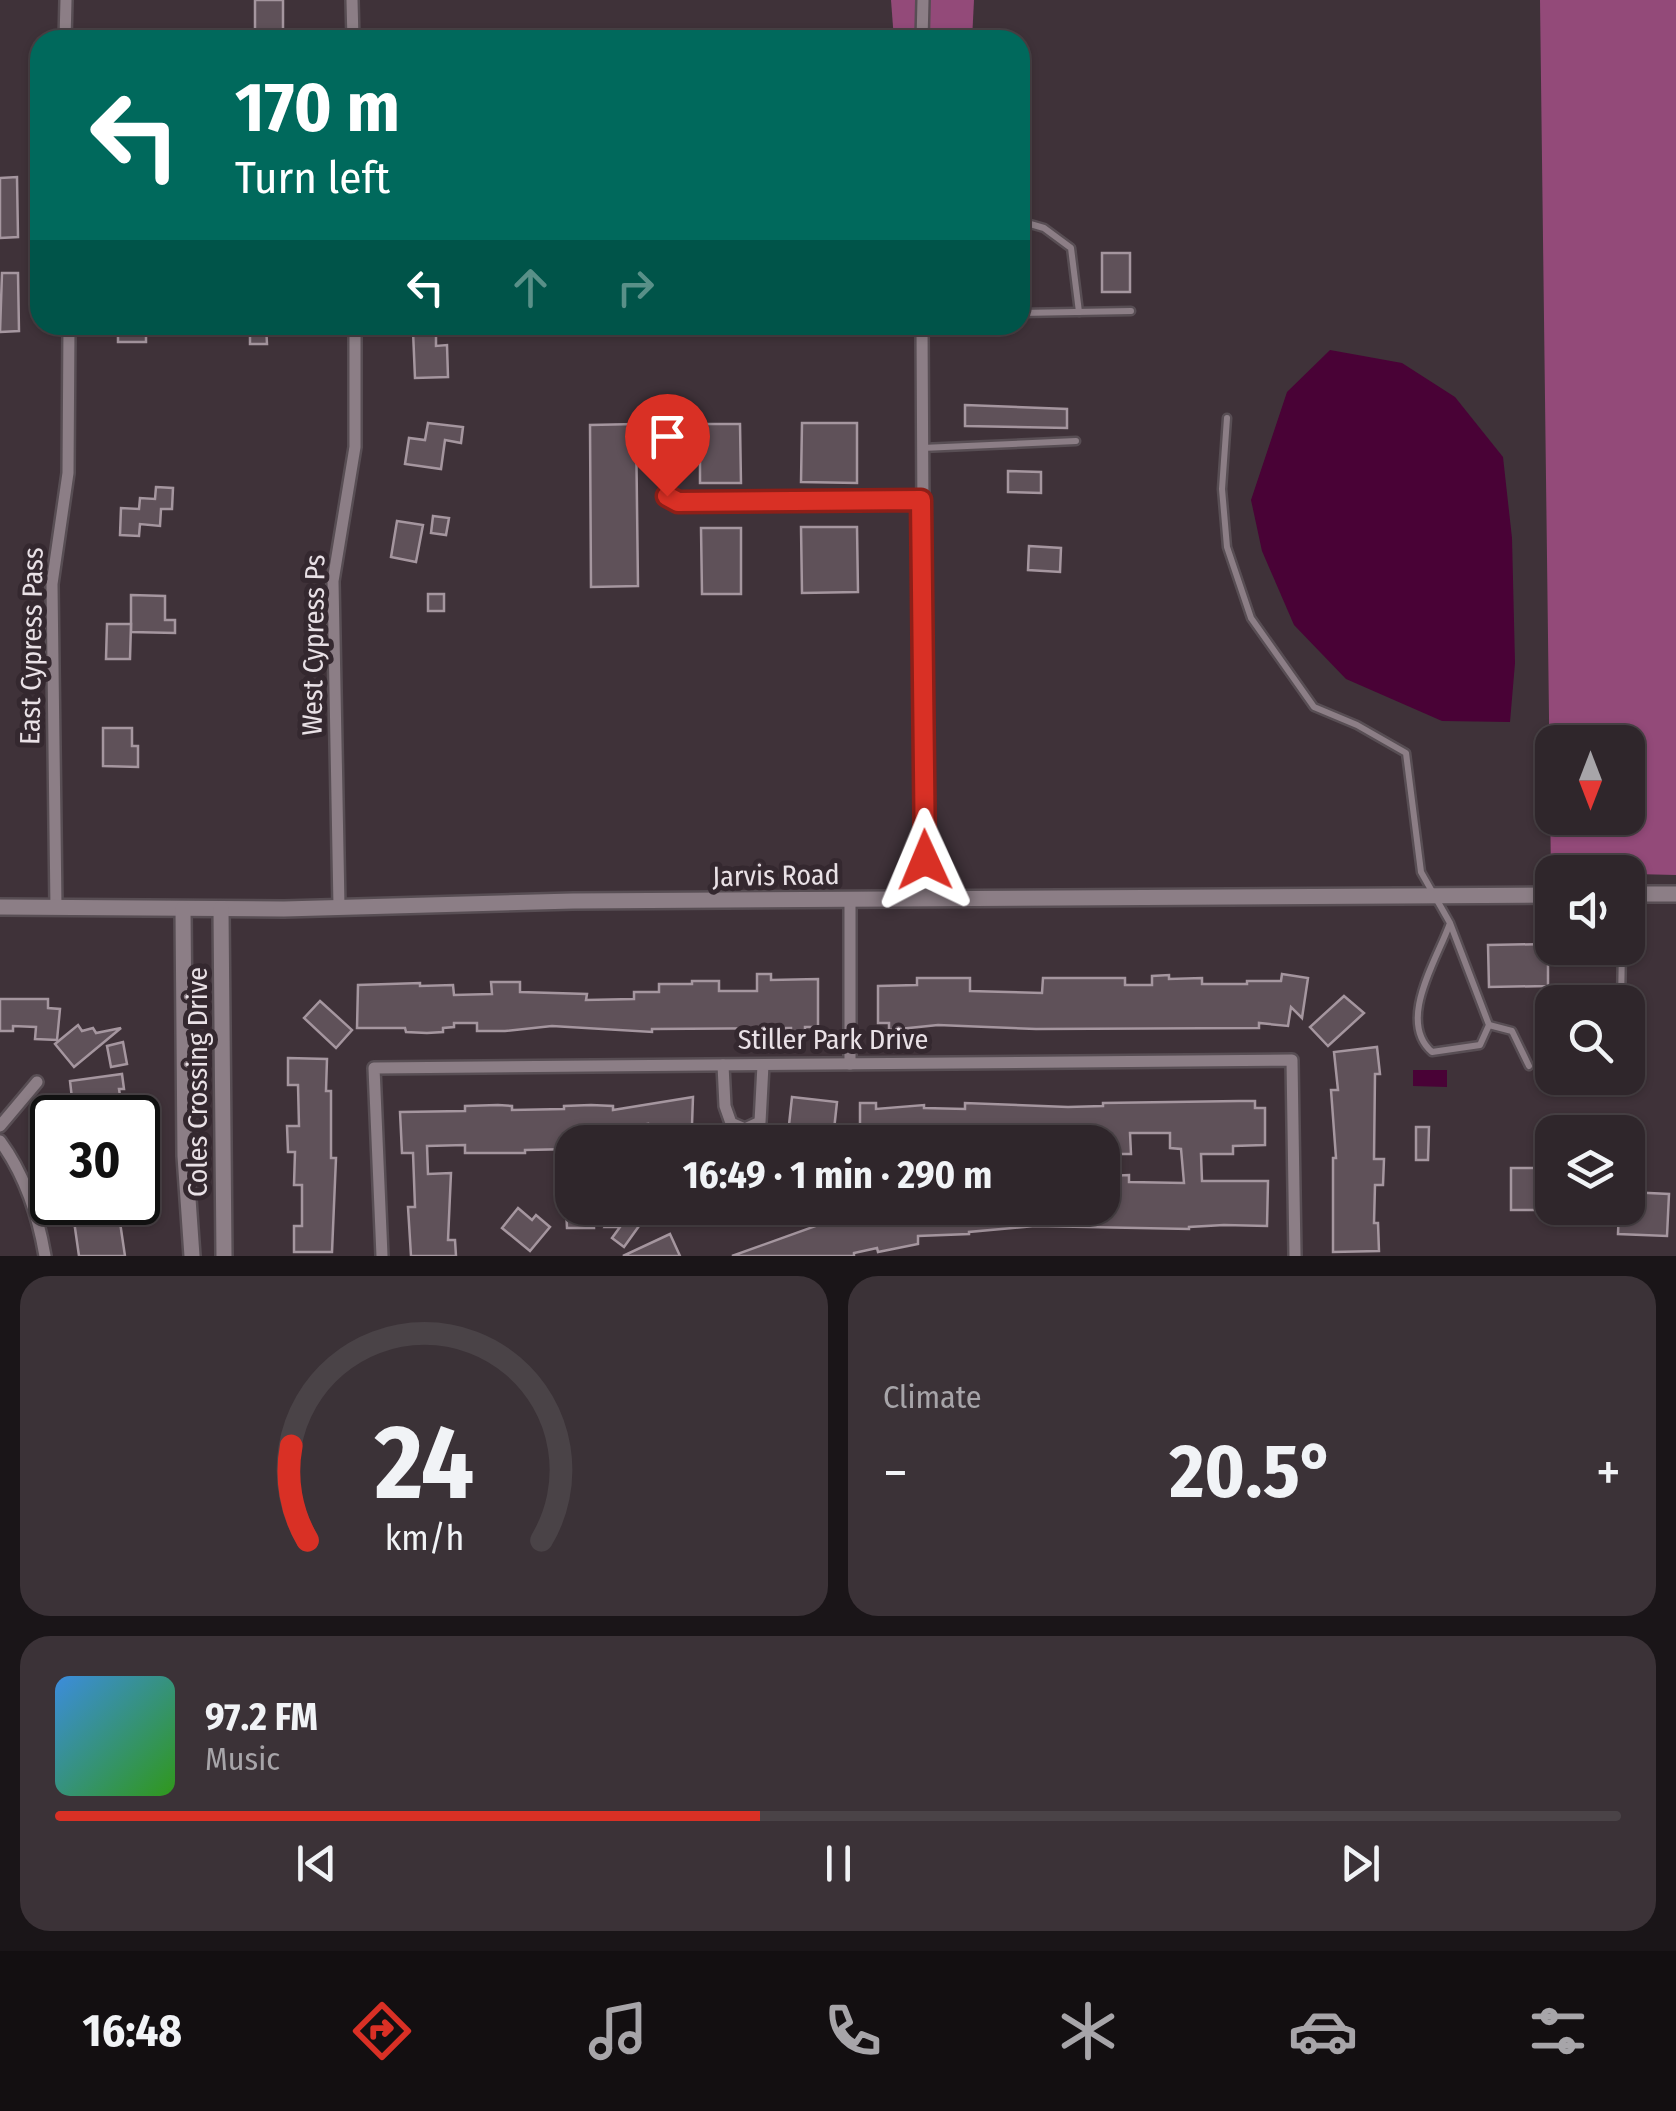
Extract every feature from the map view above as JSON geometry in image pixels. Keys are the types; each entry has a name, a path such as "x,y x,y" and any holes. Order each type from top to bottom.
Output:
{"street":[{"path":"66,0 66,30"},
{"path":"352,0 353,30"},
{"path":"922,30 923,0"},
{"name":"East Cypress Pass","path":"56,908 52,584 68,473 69,335"},
{"name":"West Cypress Ps","path":"339,907 332,581 356,447 354,335"},
{"path":"922,335 925,898"},
{"path":"1645,894 1676,894"},
{"name":"Jarvis Road","path":"0,907 221,909 925,898 1535,895"},
{"path":"850,899 850,1064"},
{"name":"Coles Crossing Drive","path":"183,909 185,1156 192,1256"},
{"name":"Coles Crossing Drive","path":"221,909 224,1256"},
{"name":"Stiller Park Drive","path":"382,1256 374,1068 1292,1060 1295,1256"},
{"path":"723,1064 724,1106 731,1122 745,1129 760,1122 762,1065"},
{"path":"0,1126 36,1082"},
{"path":"0,1141 17,1163 40,1225 46,1256"}],"lane":[{"path":"1030,224 1044,228 1071,248 1079,312"},
{"path":"1030,314 1131,311"},
{"path":"1227,418 1222,489 1226,547 1251,618 1314,706 1406,753 1421,872 1450,923 1490,1025 1480,1045 1432,1052 1418,1032 1418,1006 1450,923"},
{"path":"667,438 667,496 678,502 921,500"},
{"path":"920,448 1076,441"},
{"path":"1490,1025 1512,1031 1529,1066"}],"shaded area":[{"path":"891,0 974,0 972,30 893,30"},
{"path":"1540,0 1676,0 1676,875 1645,874 1645,855 1551,855 1550,835 1645,835 1645,725 1549,725"},
{"path":"1330,350 1402,363 1455,397 1503,457 1512,538 1515,663 1510,722 1442,721 1346,679 1294,625 1262,551 1251,500 1287,392"},
{"path":"1413,1070 1447,1070 1447,1087 1413,1086"}],"building":[{"path":"255,0 283,0 283,30 255,30"},
{"path":"17,177 18,237 0,238 0,178"},
{"path":"1102,253 1130,253 1130,292 1102,292"},
{"path":"2,273 18,273 19,331 0,332"},
{"path":"118,335 146,335 146,342 118,342"},
{"path":"250,335 267,335 267,344 250,344"},
{"path":"413,335 436,335 436,346 447,345 448,377 415,378"},
{"path":"965,405 1067,409 1067,428 965,426"},
{"path":"428,423 463,427 461,443 445,440 441,469 405,464 409,438 425,440"},
{"path":"802,423 857,423 857,483 801,482"},
{"path":"636,424 638,586 591,587 590,425"},
{"path":"700,424 740,424 741,483 700,483"},
{"path":"1008,471 1041,472 1041,493 1008,492"},
{"path":"156,487 173,488 172,509 161,509 160,526 140,524 139,536 120,535 121,508 139,509 140,498 155,499"},
{"path":"433,516 449,518 446,535 431,533"},
{"path":"397,521 423,525 416,562 391,557"},
{"path":"801,527 857,527 858,592 802,593"},
{"path":"701,528 741,528 741,594 702,594"},
{"path":"1029,546 1061,548 1060,572 1028,570"},
{"path":"428,594 444,594 444,611 428,611"},
{"path":"131,595 165,596 165,620 175,620 175,633 131,632"},
{"path":"107,624 131,624 130,659 106,659"},
{"path":"103,728 132,728 132,746 138,746 138,767 103,766"},
{"path":"1535,944 1535,965 1548,965 1548,985 1489,987 1488,945"},
{"path":"757,974 771,974 771,980 818,979 818,1027 805,1027 805,1032 791,1032 791,1028 652,1032 552,1026 477,1031 477,1023 454,1023 454,1027 443,1028 443,1032 427,1033 406,1032 405,1028 357,1028 358,985 453,985 454,995 492,994 491,982 520,982 520,992 587,994 586,1000 634,999 634,992 659,992 659,984 692,981 719,981 719,991 757,991"},
{"path":"1282,974 1308,978 1302,1018 1291,1007 1288,1026 1259,1023 1259,1028 1036,1029 938,1025 889,1030 889,1023 878,1023 878,986 917,985 917,978 970,978 970,991 1042,993 1043,978 1125,978 1125,985 1152,985 1152,976 1169,975 1169,979 1202,978 1202,984 1247,984 1281,981"},
{"path":"1344,996 1364,1013 1328,1046 1310,1027"},
{"path":"0,999 48,999 48,1008 60,1009 57,1040 35,1039 36,1027 13,1026 13,1031 0,1031"},
{"path":"320,1001 352,1030 336,1048 304,1018"},
{"path":"78,1025 82,1031 93,1028 96,1033 121,1028 74,1067 55,1044"},
{"path":"123,1042 127,1064 111,1067 107,1046"},
{"path":"1377,1047 1380,1074 1375,1074 1374,1159 1384,1159 1383,1185 1375,1185 1374,1223 1378,1223 1379,1251 1333,1252 1336,1158 1331,1090 1338,1090 1334,1052"},
{"path":"288,1058 327,1059 331,1158 336,1158 332,1252 294,1252 294,1226 302,1226 302,1185 294,1185 295,1152 288,1152 287,1126 299,1126 298,1085 288,1085"},
{"path":"122,1074 124,1089 119,1089 120,1095 72,1095 70,1081"},
{"path":"693,1097 692,1125 555,1125 555,1149 525,1153 465,1153 465,1145 427,1146 428,1174 451,1173 448,1240 455,1240 456,1256 411,1256 408,1207 415,1207 413,1153 402,1153 400,1112 465,1111 465,1106 498,1105 512,1106 512,1110 591,1105 613,1106 613,1110"},
{"path":"792,1097 837,1102 835,1125 789,1125"},
{"path":"1255,1101 1255,1108 1265,1108 1265,1145 1233,1146 1233,1154 1201,1154 1202,1181 1268,1181 1267,1226 1035,1226 918,1236 918,1244 878,1252 877,1248 854,1256 732,1256 818,1225 1120,1225 1120,1175 1129,1175 1129,1182 1184,1183 1181,1149 1170,1148 1170,1133 1130,1133 1131,1154 1120,1154 1120,1125 860,1125 860,1103 876,1103 876,1109 924,1105 965,1109 965,1103 1068,1107"},
{"path":"1416,1127 1429,1127 1428,1160 1416,1160"},
{"path":"1511,1168 1535,1168 1535,1210 1511,1210"},
{"path":"1645,1193 1669,1194 1667,1236 1618,1234 1618,1225 1645,1225"},
{"path":"518,1208 532,1220 536,1215 550,1227 530,1251 502,1228"},
{"path":"75,1225 120,1225 125,1256 79,1256"},
{"path":"567,1225 594,1225 594,1228"},
{"path":"640,1225 624,1247 612,1238 620,1227 605,1227"},
{"path":"670,1234 680,1256 623,1256"}],"route":[{"path":"667,496 678,502 921,500 925,860"}]}
